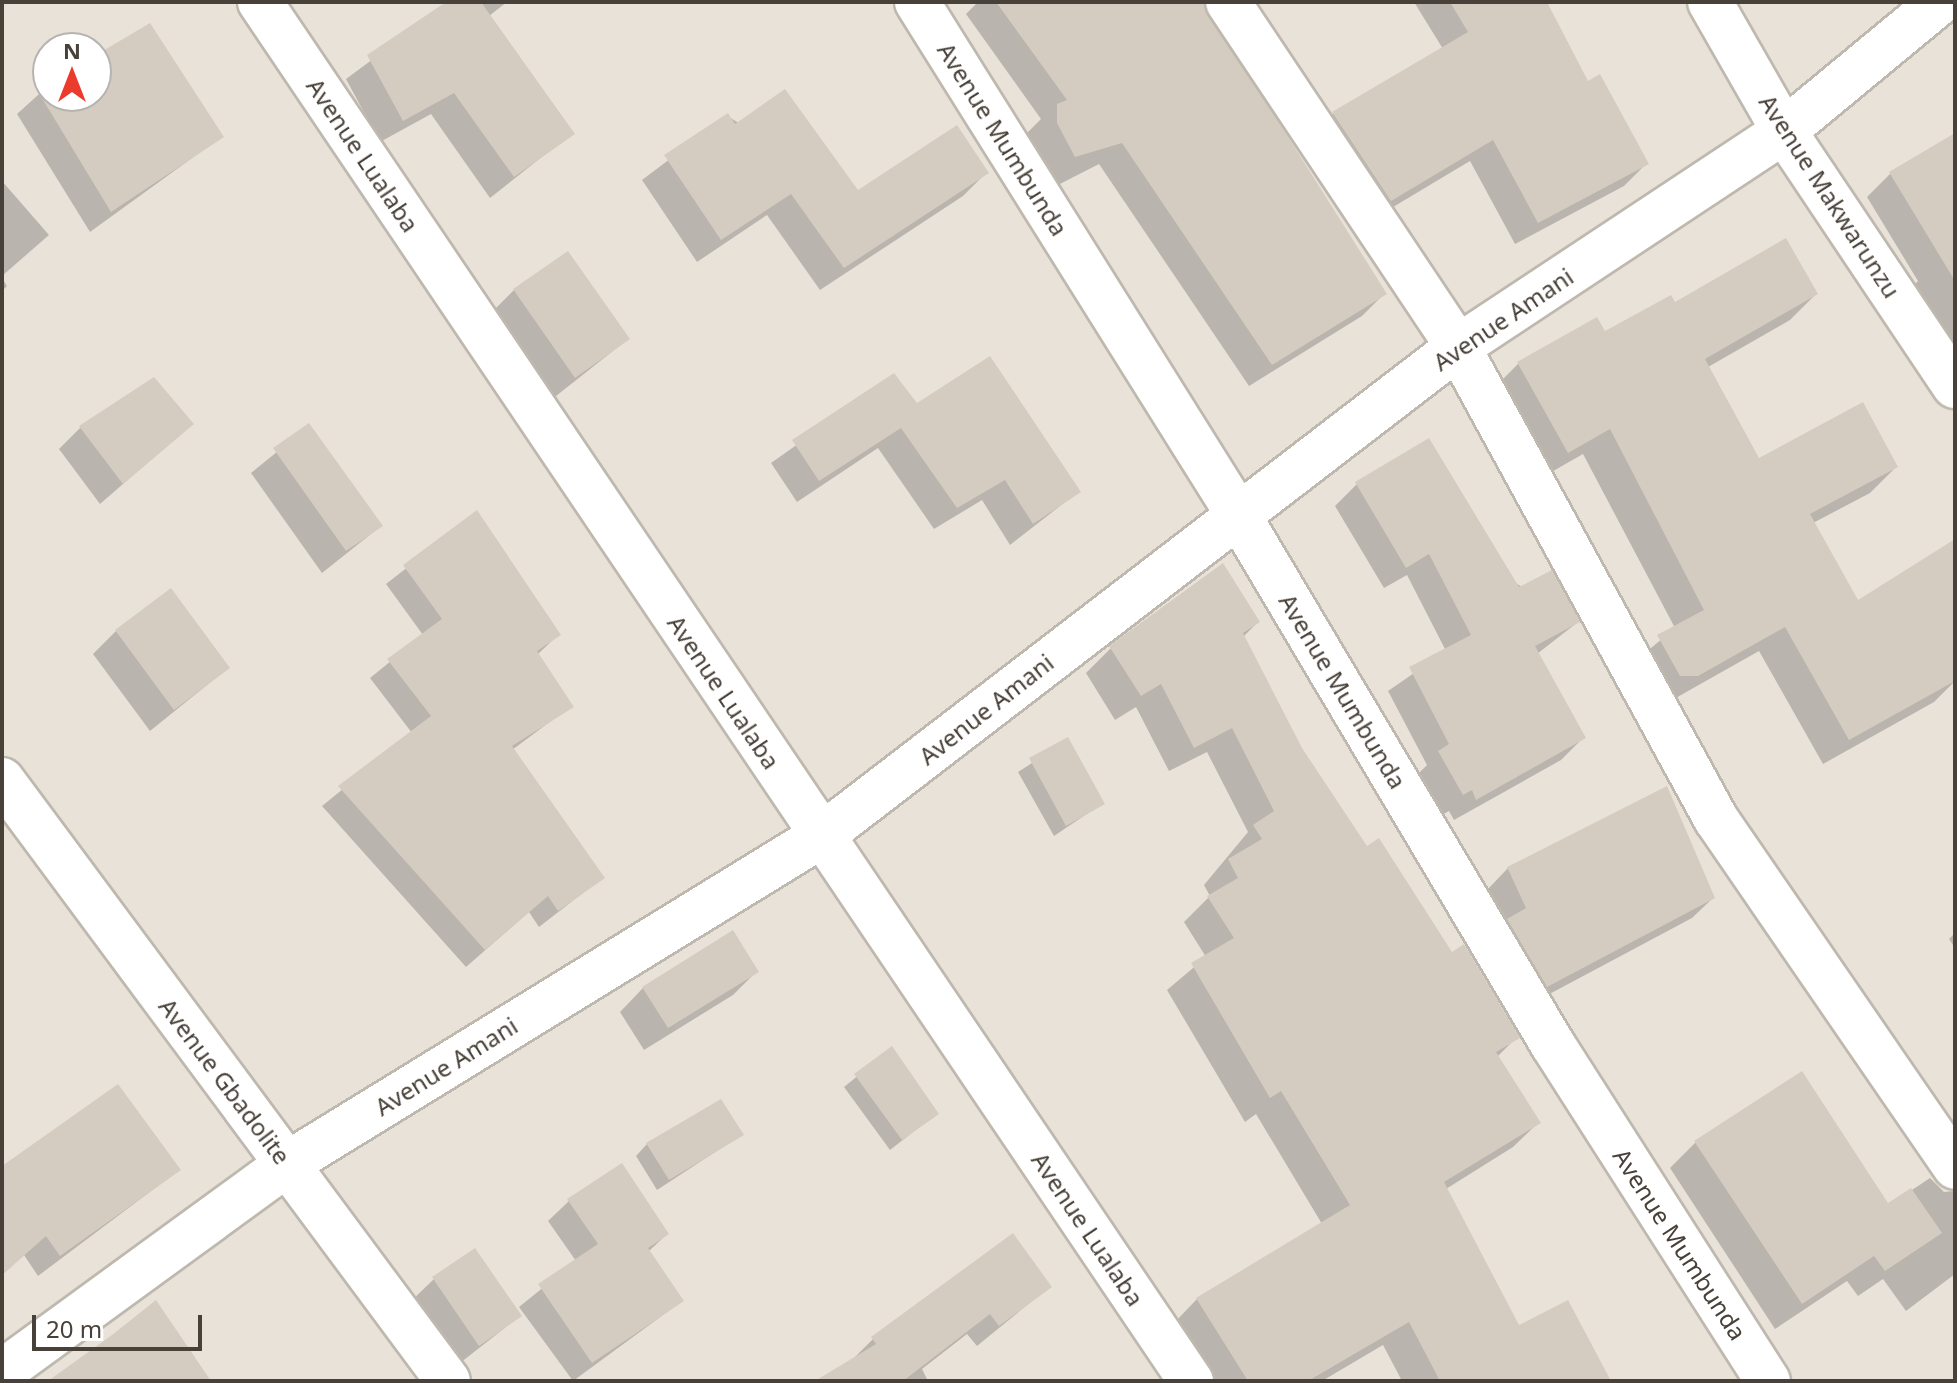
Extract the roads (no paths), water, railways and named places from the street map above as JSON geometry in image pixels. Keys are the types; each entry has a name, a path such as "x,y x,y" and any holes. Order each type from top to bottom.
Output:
{"street":[{"name":"Avenue Lualaba","path":"260,2 1191,1381"},
{"name":"Avenue Mumbunda","path":"917,2 1237,513 1553,1045 1768,1381"},
{"path":"1228,2 1458,347 1716,819 1955,1167"},
{"name":"Avenue Makwarunzu","path":"1710,2 1784,131 1955,386"},
{"name":"Avenue Amani","path":"2,1372 287,1164 821,836 1237,513 1458,347 1784,131 1940,2"},
{"name":"Avenue Gbadolite","path":"2,780 448,1381"}]}
